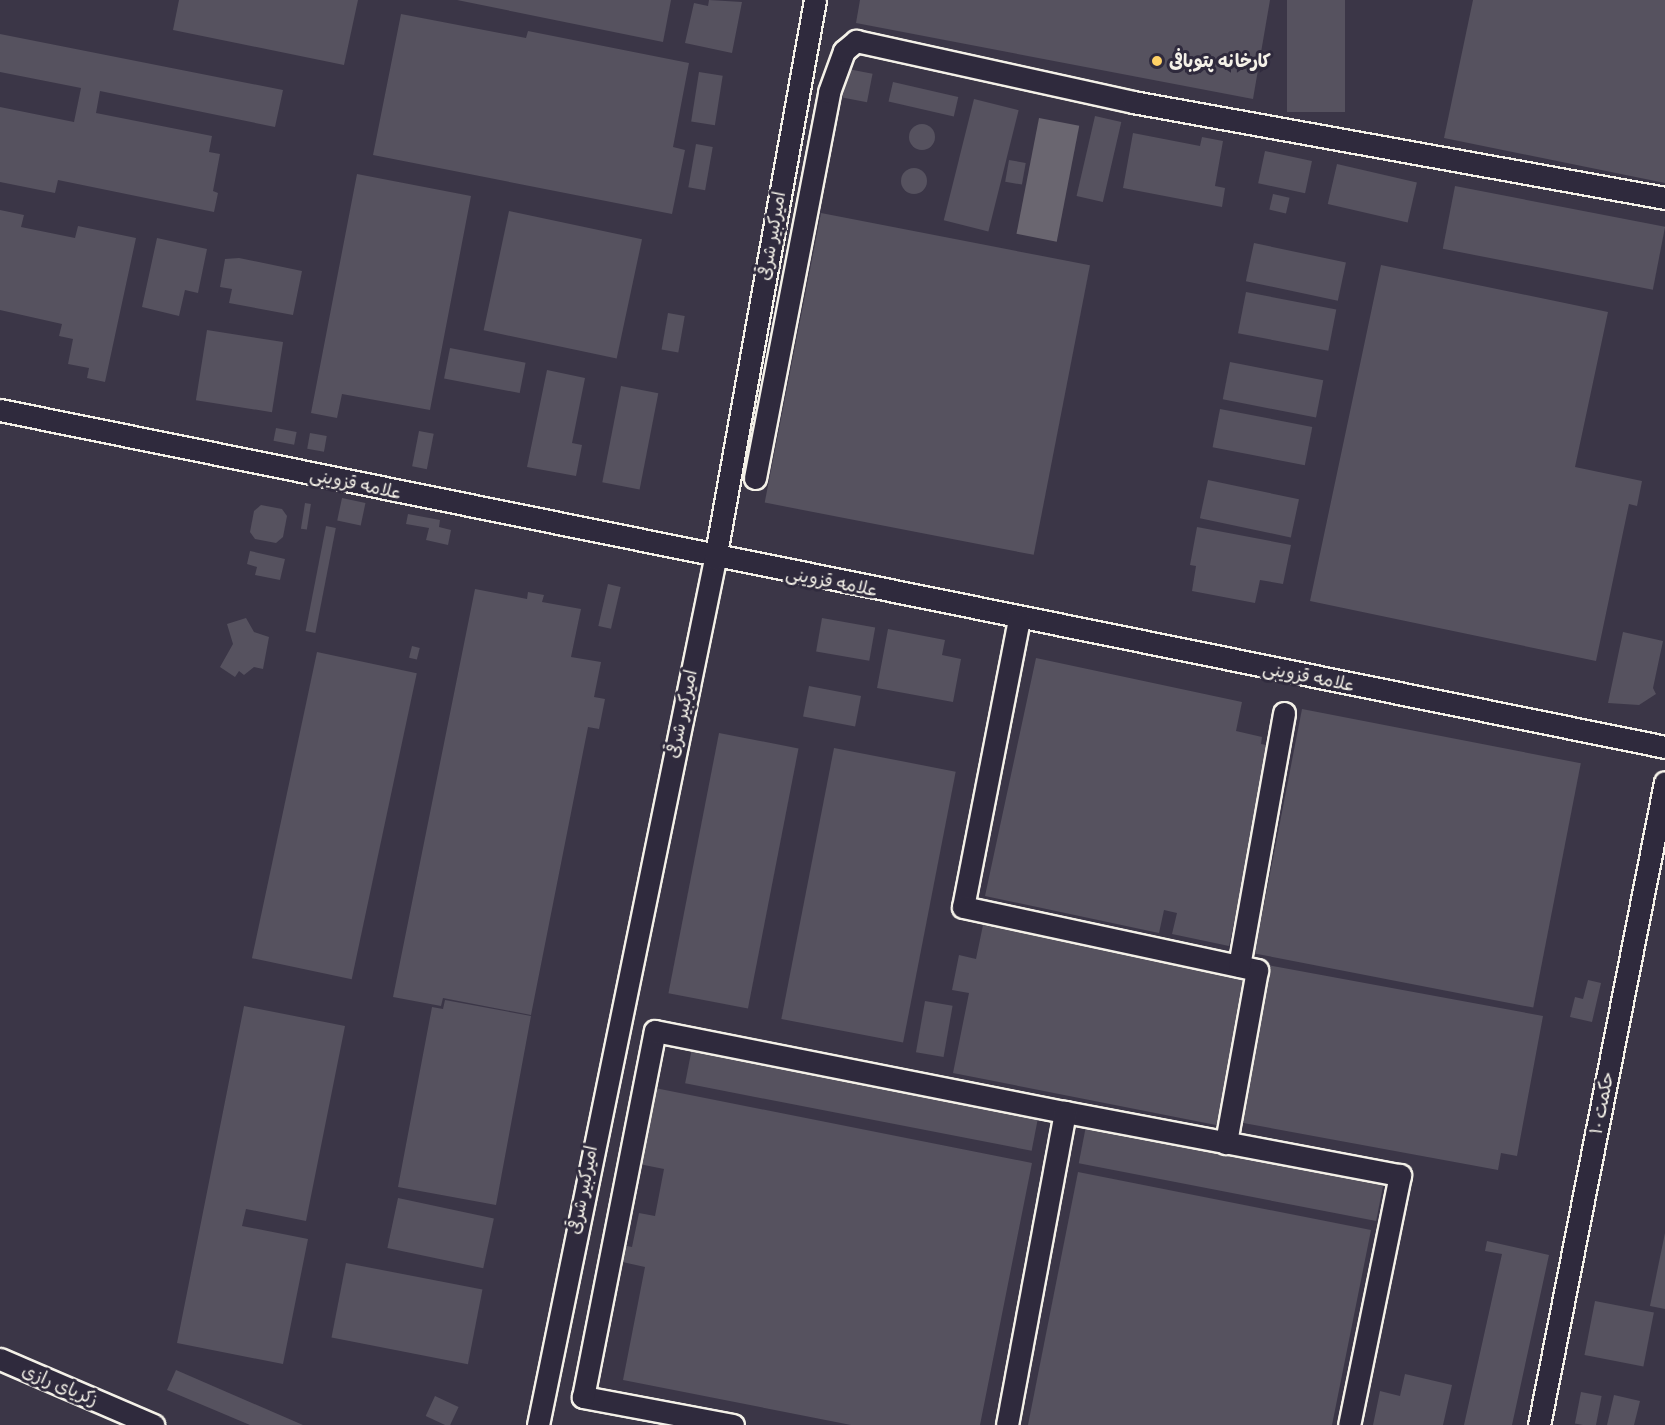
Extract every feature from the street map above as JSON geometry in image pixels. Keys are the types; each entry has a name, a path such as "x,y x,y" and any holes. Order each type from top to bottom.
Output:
{"street":[{"name":"امیرکبیر شرقی","path":"538,1425 715,559 815,0"},
{"path":"755,478 829,92 844,51 856,41 1133,102 1665,198"},
{"name":"علامه قزوینی","path":"0,410 715,559 1665,747"},
{"path":"1019,619 963,907 1257,970 1226,1143"},
{"path":"1239,966 1284,713"},
{"name":"حکمت ۱۰","path":"1539,1425 1665,782"},
{"path":"733,1425 583,1397 655,1031 1400,1175 1349,1425"},
{"path":"1007,1425 1065,1112"},
{"name":"زکریای رازی","path":"0,1359 153,1425"}],"shaded area":[{"path":"0,0 1665,0 1665,1425 0,1425"},
{"path":"1039,118 1079,126 1057,242 1016,234"}],"building":[{"path":"179,0 358,0 344,65 173,30"},
{"path":"457,0 671,0 663,42"},
{"path":"709,0 742,2 732,53 685,43 694,3 708,6"},
{"name":"کارخانه پتوبافی","path":"860,0 1270,0 1253,99 856,23"},
{"path":"1287,0 1345,0 1345,112 1287,112"},
{"path":"1473,0 1665,0 1665,183 1444,138"},
{"path":"401,14 526,38 528,31 689,63 673,147 685,150 672,214 373,155"},
{"path":"0,34 283,90 275,127 100,91 96,113 212,136 209,152 220,154 213,191 218,193 214,212 58,180 55,193 0,182 0,107 74,122 81,88 0,72"},
{"path":"848,69 873,74 867,102 842,97"},
{"path":"699,72 723,76 715,125 691,121"},
{"path":"893,82 958,97 954,117 889,101"},
{"path":"974,99 1019,110 988,231 944,220"},
{"path":"1095,116 1121,122 1103,202 1077,196"},
{"path":"922,124 931,128 935,137 931,146 922,150 913,146 909,137 913,128"},
{"path":"1133,133 1200,146 1202,137 1223,141 1215,186 1225,188 1222,207 1123,188"},
{"path":"696,144 713,147 705,190 688,187"},
{"path":"1265,151 1312,161 1305,193 1258,183"},
{"path":"1009,160 1026,163 1022,185 1005,182"},
{"path":"1337,164 1417,182 1408,222 1328,204"},
{"path":"914,168 923,172 927,181 923,190 914,194 905,190 901,181 905,172"},
{"path":"357,174 471,196 430,410 342,394 337,418 311,413"},
{"path":"1455,186 1665,227 1653,290 1443,249"},
{"path":"1273,194 1290,198 1286,213 1269,210"},
{"path":"0,210 24,215 21,227 75,238 78,226 136,238 105,382 87,378 89,368 68,364 73,339 59,336 62,324 0,310"},
{"path":"509,211 642,239 617,359 484,330"},
{"path":"821,213 1090,265 1034,555 765,503"},
{"path":"157,238 207,249 198,293 185,290 179,316 142,307"},
{"path":"1254,243 1346,263 1338,301 1246,281"},
{"path":"239,258 302,271 293,315 229,303 232,289 220,287 225,259"},
{"path":"1381,265 1608,312 1575,467 1642,481 1637,506 1629,504 1596,661 1310,601"},
{"path":"1246,292 1336,310 1328,351 1238,333"},
{"path":"668,313 685,316 678,352 662,349"},
{"path":"207,330 283,342 272,412 196,400"},
{"path":"450,348 526,363 520,393 444,378"},
{"path":"1230,362 1323,380 1316,417 1223,399"},
{"path":"547,370 585,378 572,443 582,445 576,476 527,467"},
{"path":"621,386 658,393 640,489 602,482"},
{"path":"1220,409 1312,427 1305,465 1213,447"},
{"path":"276,428 297,432 294,445 274,441"},
{"path":"419,431 434,434 427,469 412,466"},
{"path":"310,433 327,436 324,452 307,449"},
{"path":"1208,480 1299,499 1291,537 1200,518"},
{"path":"342,498 365,503 361,525 337,520"},
{"path":"305,503 311,504 307,530 301,529"},
{"path":"261,505 282,509 287,516 283,537 276,543 255,539 250,532 254,511"},
{"path":"408,514 440,520 439,527 451,530 448,545 426,540 429,528 406,524"},
{"path":"326,526 336,528 315,633 306,631"},
{"path":"1197,527 1291,545 1283,584 1260,580 1255,603 1192,591 1196,566 1190,565"},
{"path":"250,551 285,559 280,580 255,575 257,567 247,564"},
{"path":"608,584 621,587 611,629 598,626"},
{"path":"475,589 527,599 528,592 544,595 542,602 581,609 571,657 601,662 594,697 605,699 599,729 588,727 531,1015 443,998 441,1006 393,997"},
{"path":"246,618 254,632 269,637 263,669 254,667 244,675 239,671 235,677 220,667 233,644 227,624"},
{"path":"822,618 875,627 869,661 816,651"},
{"path":"888,629 945,640 942,655 961,659 953,702 877,688"},
{"path":"1623,632 1663,641 1653,688 1656,694 1639,705 1608,703"},
{"path":"412,646 420,648 417,660 409,658"},
{"path":"317,652 417,673 352,979 252,958"},
{"path":"1036,658 1242,702 1236,731 1262,737 1261,744 1272,746 1229,946 1172,934 1177,913 1164,910 1159,933 985,896"},
{"path":"809,686 861,696 855,727 803,716"},
{"path":"1302,709 1581,763 1533,1008 1254,953"},
{"path":"719,733 799,748 748,1009 668,993"},
{"path":"834,748 956,772 903,1043 781,1019"},
{"path":"983,925 1250,978 1221,1126 953,1073 969,993 952,990 959,955 976,959"},
{"path":"1267,965 1543,1016 1517,1156 1501,1153 1498,1170 1238,1122"},
{"path":"1588,980 1601,983 1592,1022 1570,1017 1575,997 1583,999"},
{"path":"445,1000 531,1016 496,1205 398,1187 432,1007 443,1009"},
{"path":"925,1001 953,1006 944,1057 916,1052"},
{"path":"244,1006 345,1026 306,1221 246,1209 242,1226 308,1239 283,1364 177,1343"},
{"path":"692,1048 1039,1115 1032,1151 685,1083"},
{"path":"655,1088 1032,1163 980,1425 851,1425 623,1380 645,1267 618,1261 621,1245 632,1247 639,1213 655,1216 664,1169 639,1164"},
{"path":"1086,1126 1383,1184 1376,1221 1079,1163"},
{"path":"1078,1172 1371,1230 1332,1425 1028,1425"},
{"path":"398,1198 494,1218 483,1268 387,1248"},
{"path":"1665,1233 1665,1309 1650,1306"},
{"path":"1487,1241 1549,1255 1512,1425 1464,1425 1502,1254 1485,1251"},
{"path":"346,1263 482,1290 468,1364 331,1338"},
{"path":"1595,1301 1654,1312 1643,1366 1585,1355"},
{"path":"176,1370 303,1425 250,1425 167,1390"},
{"path":"1405,1374 1452,1385 1443,1425 1373,1425 1380,1391 1400,1396"},
{"path":"1581,1392 1602,1396 1596,1425 1575,1423"},
{"path":"1614,1395 1640,1401 1634,1425 1607,1425"},
{"path":"435,1396 459,1407 450,1425 426,1416"}],"place":[{"name":"کارخانه پتوبافی","path":"1157,61"}]}
